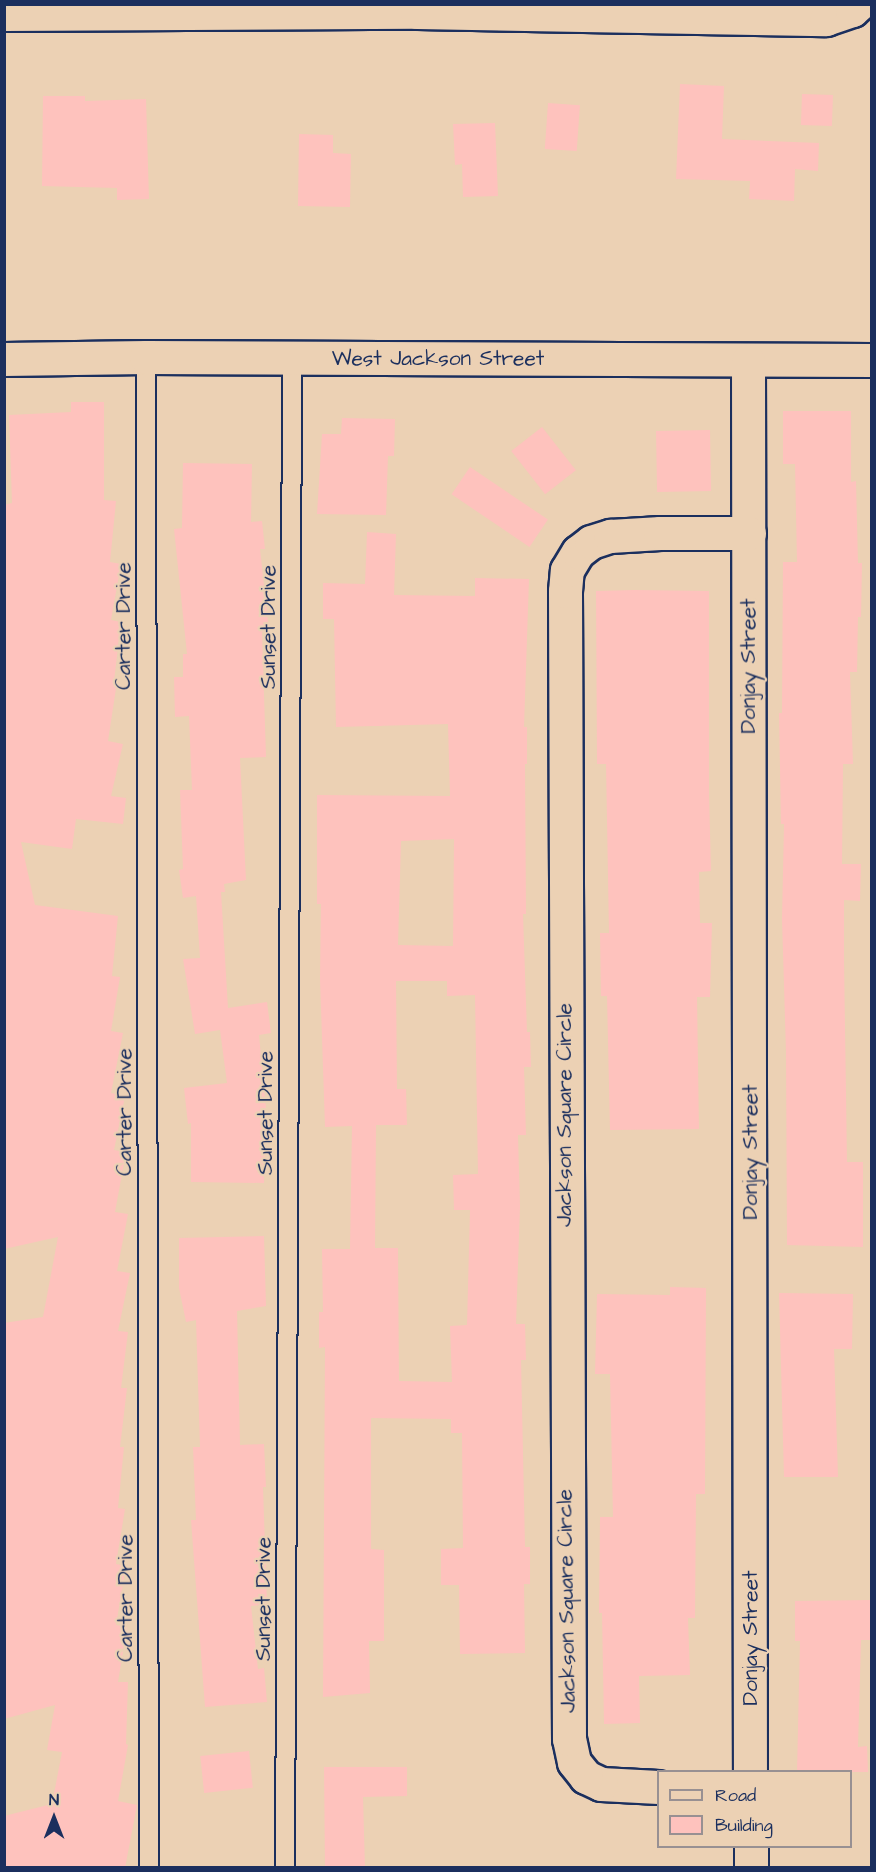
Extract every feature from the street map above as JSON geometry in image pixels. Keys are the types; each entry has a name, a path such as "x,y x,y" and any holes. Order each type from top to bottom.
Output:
{"street":[{"path":"4,14 417,8 826,19 852,10 859,4"},
{"name":"West Jackson Street","path":"4,359 146,357 872,360"},
{"name":"Donjay Street","path":"748,361 750,1770"},
{"name":"Jackson Square Circle","path":"657,1787 601,1784 586,1777 574,1762 569,1739 566,1665 565,591 567,570 578,552 591,542 610,536 660,533 749,533"},
{"path":"751,1848 751,1868"}],"lane":[{"name":"Carter Drive","path":"146,357 149,1868"},
{"name":"Sunset Drive","path":"285,1868 292,358"}],"building":[{"path":"680,84 724,86 722,139 819,143 818,171 795,169 794,201 749,199 750,181 676,179"},
{"path":"802,94 833,95 832,126 801,125"},
{"path":"43,96 85,96 85,101 146,99 149,199 117,200 117,188 42,186"},
{"path":"548,103 580,105 577,151 545,149"},
{"path":"495,123 498,196 463,197 462,164 455,165 453,124"},
{"path":"299,134 333,135 333,153 351,154 350,207 298,206"},
{"path":"71,402 104,402 104,500 116,501 110,562 121,564 111,620 121,622 114,681 117,682 108,741 123,744 111,796 126,798 123,824 76,819 72,849 21,842 35,905 118,916 112,976 120,977 111,1031 123,1033 111,1093 125,1096 114,1150 126,1152 115,1212 128,1214 117,1271 130,1273 118,1331 128,1332 121,1388 127,1388 120,1447 124,1447 118,1508 125,1509 116,1564 126,1566 116,1625 127,1627 118,1682 128,1682 126,1744 128,1745 118,1801 137,1805 125,1868 4,1868 4,1816 52,1804 62,1752 47,1750 55,1705 4,1719 4,1323 43,1317 58,1237 4,1249 4,505 12,503 9,415 71,412"},
{"path":"783,411 851,411 851,482 856,481 858,563 862,563 861,617 858,617 857,672 850,672 853,764 843,764 842,864 861,864 860,901 844,900 844,959 847,1162 863,1162 863,1247 787,1245 786,1052 782,919 784,824 781,824 779,713 782,713 783,562 797,562 795,464 783,464"},
{"path":"342,418 395,419 394,456 388,456 386,515 317,514 322,434 341,434"},
{"path":"542,427 576,470 545,494 511,451"},
{"path":"710,430 711,491 657,492 656,431"},
{"path":"183,463 252,464 251,522 262,521 265,549 260,549 269,631 262,632 266,757 240,758 246,880 224,884 225,892 221,892 228,1008 267,1002 271,1033 259,1035 266,1108 264,1183 191,1182 191,1123 188,1124 184,1088 227,1083 220,1030 195,1034 183,959 200,958 196,896 183,898 179,870 183,869 180,790 192,790 189,716 175,717 174,677 183,677 183,654 187,654 174,529 182,528"},
{"path":"470,467 548,520 529,547 452,494"},
{"path":"367,532 396,534 394,595 475,596 475,578 529,579 524,727 527,727 527,764 525,764 526,914 523,914 527,1032 530,1032 531,1067 524,1067 526,1135 518,1135 520,1206 516,1324 525,1324 526,1360 521,1360 525,1547 530,1547 530,1584 524,1584 525,1653 460,1654 459,1585 441,1585 441,1549 463,1548 462,1433 451,1433 451,1419 371,1418 371,1549 384,1550 384,1641 369,1641 370,1693 323,1697 325,1347 319,1348 319,1312 323,1312 322,1249 350,1249 352,1126 325,1127 320,979 321,904 317,904 317,795 450,796 448,724 336,727 334,619 323,619 323,583 365,584","holes":["454,839 453,946 398,945 401,841","396,981 447,981 447,996 475,995 478,1174 453,1175 454,1210 470,1210 467,1325 450,1326 452,1382 399,1381 398,1248 375,1248 376,1125 407,1125 406,1089 397,1089"]},
{"path":"596,591 709,591 711,871 699,872 700,923 712,923 710,997 697,997 699,1129 610,1130 607,996 601,996 600,933 609,933 606,764 597,764"},
{"path":"264,1236 266,1306 237,1311 240,1445 264,1444 266,1487 263,1487 267,1604 251,1606 258,1669 264,1668 267,1702 205,1707 191,1520 196,1520 193,1447 200,1447 196,1320 186,1322 179,1288 179,1238"},
{"path":"670,1287 706,1288 705,1494 696,1494 695,1618 688,1618 690,1675 639,1676 640,1723 604,1724 602,1613 599,1613 600,1517 613,1517 610,1374 595,1374 597,1294 670,1295"},
{"path":"779,1293 853,1294 852,1349 834,1349 838,1477 784,1477"},
{"path":"872,1600 872,1640 861,1640 858,1747 867,1746 868,1772 797,1770 800,1641 795,1641 795,1601"},
{"path":"249,1751 253,1788 204,1793 200,1756"},
{"path":"324,1767 407,1767 407,1796 363,1797 365,1868 325,1868"}]}
